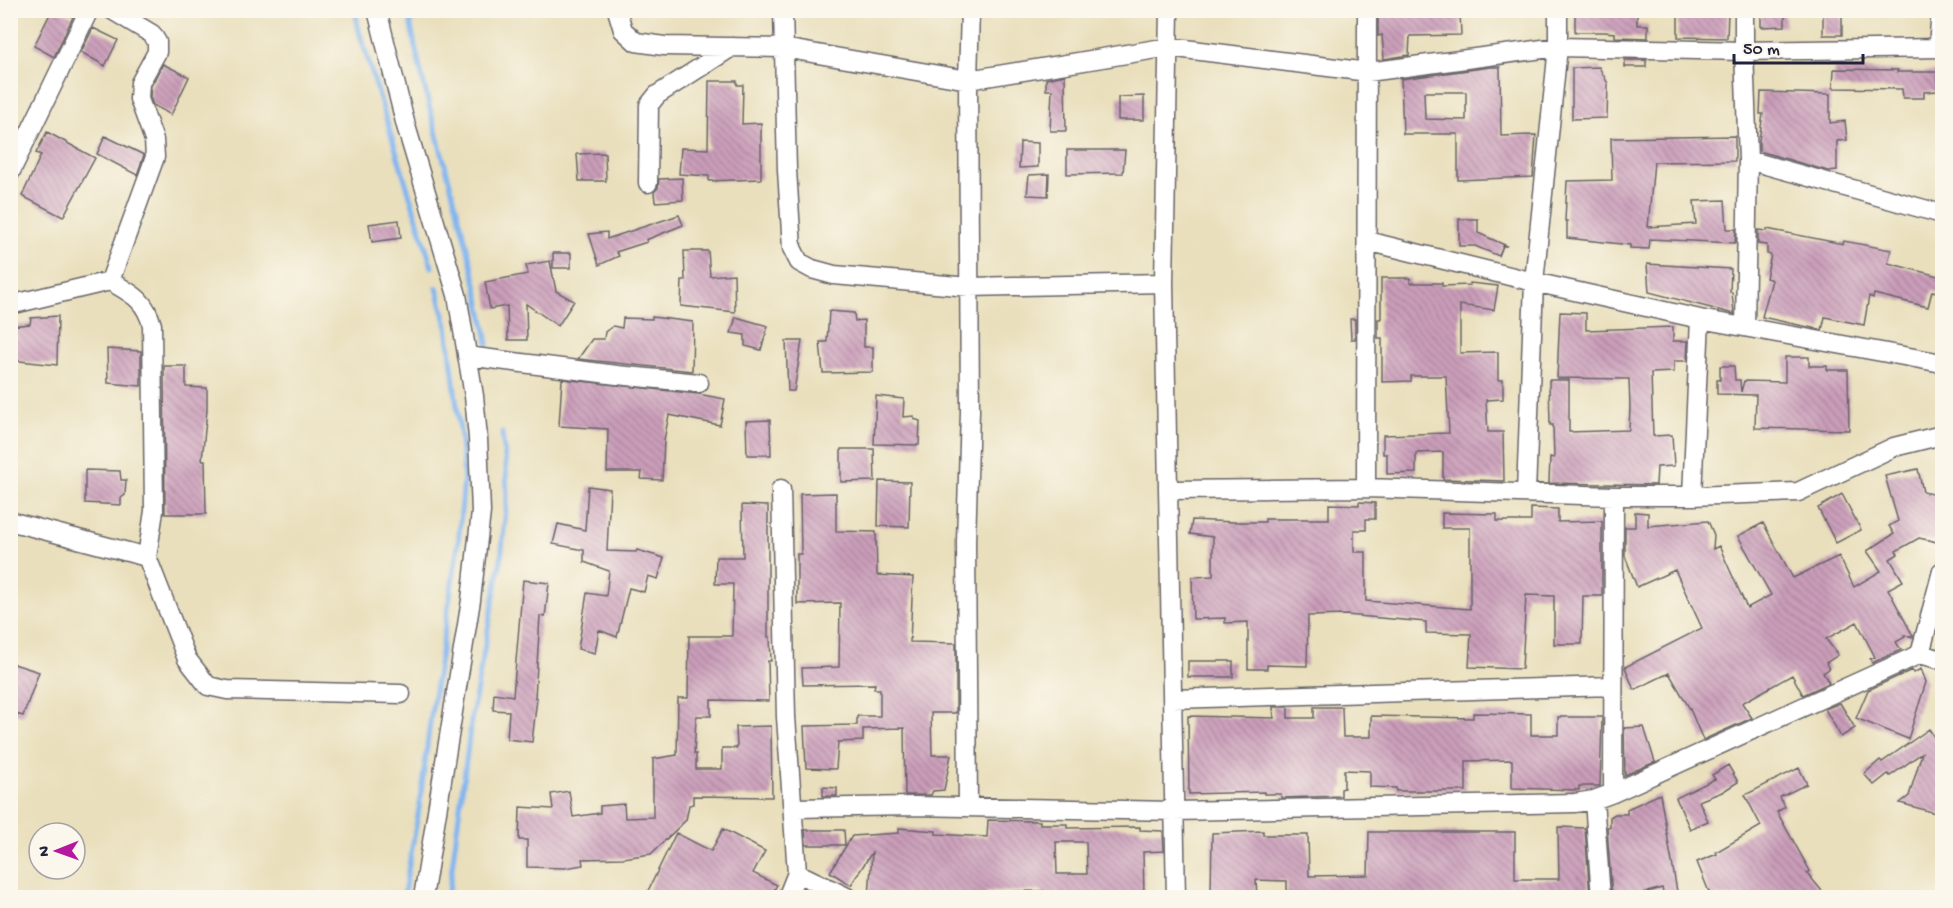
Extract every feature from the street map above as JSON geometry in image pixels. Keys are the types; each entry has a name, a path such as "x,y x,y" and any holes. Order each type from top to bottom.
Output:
{"street":[{"path":"10,173 89,10"},
{"path":"110,282 155,157 154,140 139,99 140,83 157,52 157,42 152,34 112,10"},
{"path":"377,10 406,126 457,295 478,438 481,512 471,600 423,897"},
{"path":"617,10 623,30 636,42 664,46 783,48 968,80 1169,47 1368,72 1558,47 1744,51 1940,48 1941,10"},
{"path":"783,10 787,170 792,248 799,262 812,269 834,275 969,287 1164,283"},
{"path":"968,807 966,542 970,411 968,80 970,10"},
{"path":"1169,10 1164,283 1176,897"},
{"path":"1366,10 1368,72 1366,488"},
{"path":"1527,493 1534,282 1558,47 1558,10"},
{"path":"1744,10 1748,160 1745,327"},
{"path":"648,183 649,105 657,95 732,47"},
{"path":"1748,160 1942,214"},
{"path":"1367,241 1534,282 1700,319 1942,363"},
{"path":"10,304 110,282 136,296 148,311 152,325 154,511 147,557 187,658 208,686 227,690 401,694"},
{"path":"1692,496 1700,319"},
{"path":"467,356 699,383"},
{"path":"1169,490 1366,488 1614,496 1798,492 1893,447 1942,435"},
{"path":"781,489 786,717 798,873 786,897"},
{"path":"1613,793 1614,496"},
{"path":"10,520 147,557"},
{"path":"1920,654 1942,571"},
{"path":"793,808 968,807 1174,811 1575,803 1594,800 1613,793 1920,654 1942,660"},
{"path":"1172,699 1613,686"},
{"path":"1594,800 1601,897"},
{"path":"798,873 849,897"}],"building":[{"path":"52,10 60,10 73,17 54,57 34,46"},
{"path":"1575,10 1637,12 1637,25 1648,25 1648,38 1615,37 1615,33 1604,32 1575,32"},
{"path":"1761,10 1785,10 1785,26 1761,27"},
{"path":"1823,10 1842,10 1842,35 1823,35"},
{"path":"1378,11 1460,13 1461,35 1410,36 1409,55 1384,59 1382,35 1378,36"},
{"path":"1678,11 1728,12 1727,38 1678,37"},
{"path":"93,28 118,40 105,66 81,52"},
{"path":"1625,60 1646,60 1646,67 1625,67"},
{"path":"163,64 189,77 171,115 153,105 150,97 151,86"},
{"path":"1500,67 1501,136 1536,135 1533,177 1458,180 1458,134 1403,134 1401,79","holes":["1424,92 1466,92 1466,120 1425,119"]},
{"path":"1599,67 1608,84 1607,118 1572,119 1572,68"},
{"path":"1834,69 1937,72 1938,91 1924,92 1924,98 1903,98 1902,89 1833,88"},
{"path":"1065,75 1066,131 1050,131 1052,90 1046,90 1046,79"},
{"path":"709,81 737,81 737,85 743,85 742,124 761,123 761,179 709,181 709,176 679,174 681,148 708,149"},
{"path":"1761,92 1830,94 1830,123 1845,121 1847,140 1837,141 1837,170 1828,171 1759,151 1763,114 1760,114"},
{"path":"1144,96 1144,120 1118,120 1118,97"},
{"path":"47,132 95,158 63,217 22,196 41,155 36,153"},
{"path":"105,136 144,155 137,175 97,154"},
{"path":"1735,136 1735,161 1654,162 1648,227 1696,224 1694,201 1725,200 1727,229 1736,229 1735,243 1650,239 1649,249 1567,238 1567,221 1565,221 1567,181 1612,180 1611,138"},
{"path":"1020,142 1038,143 1038,167 1019,168"},
{"path":"1067,150 1125,150 1123,173 1067,174"},
{"path":"605,153 606,181 579,181 577,154"},
{"path":"1049,174 1048,196 1027,195 1029,175"},
{"path":"682,178 683,200 655,202 654,192 658,188 659,179"},
{"path":"679,215 683,225 646,240 647,242 616,252 619,256 599,265 589,234 607,232 607,239"},
{"path":"1459,219 1478,219 1478,233 1507,246 1503,246 1499,256 1475,246 1459,246"},
{"path":"399,220 401,238 372,242 369,224"},
{"path":"1767,229 1843,244 1844,241 1891,250 1888,263 1942,277 1942,293 1932,291 1928,307 1874,294 1873,298 1869,296 1864,325 1825,317 1822,330 1762,317 1772,280 1766,278 1771,255 1767,254 1767,245 1758,244 1758,230 1767,231"},
{"path":"684,251 708,251 710,276 734,274 735,312 681,306 682,280 685,280"},
{"path":"553,253 571,253 571,268 553,268"},
{"path":"550,261 556,291 574,301 558,326 526,304 527,340 508,340 507,306 490,309 485,282 528,274 526,265"},
{"path":"1647,264 1731,269 1730,292 1732,292 1734,314 1649,292"},
{"path":"1381,278 1410,278 1410,283 1442,283 1442,286 1470,285 1470,283 1498,286 1494,310 1460,305 1460,353 1498,352 1498,380 1503,380 1503,399 1486,400 1488,432 1503,432 1504,481 1443,479 1443,452 1416,453 1416,473 1387,474 1387,454 1383,454 1383,435 1449,433 1446,376 1411,376 1411,381 1382,382 1382,338 1378,338 1378,319 1381,319"},
{"path":"829,311 854,313 855,321 864,320 864,347 873,347 873,372 823,373 820,342 827,342"},
{"path":"1560,312 1586,313 1586,330 1673,327 1673,341 1688,341 1687,361 1674,361 1674,372 1651,373 1653,436 1672,435 1674,466 1657,467 1656,485 1549,483 1550,457 1554,458 1553,425 1550,425 1549,380 1569,380 1569,432 1629,430 1629,379 1557,378"},
{"path":"58,316 57,365 10,360 10,326 30,324 31,318"},
{"path":"652,317 693,322 692,371 578,359 592,339 604,339 605,332 613,326 622,328 623,318 652,319"},
{"path":"736,317 768,326 761,350 745,346 745,335 731,333"},
{"path":"1350,319 1355,319 1355,339 1351,339"},
{"path":"786,341 802,341 794,391 788,391"},
{"path":"107,349 141,351 141,386 108,383"},
{"path":"1785,357 1809,357 1809,366 1827,366 1827,370 1848,370 1849,430 1755,428 1756,395 1717,394 1720,366 1734,366 1735,380 1740,380 1741,392 1744,381 1785,382"},
{"path":"164,366 186,366 186,387 207,388 202,460 205,460 206,514 165,514"},
{"path":"562,379 725,399 720,425 669,415 664,440 662,480 641,479 642,472 607,472 608,429 559,426"},
{"path":"876,396 904,399 903,417 914,416 914,419 920,421 919,445 874,444"},
{"path":"770,420 771,455 747,455 746,421"},
{"path":"841,449 874,449 875,481 841,482"},
{"path":"1918,469 1923,492 1942,496 1942,515 1937,542 1919,538 1896,551 1898,554 1890,559 1903,581 1888,589 1913,636 1904,635 1905,637 1896,642 1901,650 1872,663 1870,659 1875,657 1857,622 1826,639 1838,655 1826,663 1829,669 1823,673 1829,683 1803,695 1792,675 1742,703 1752,718 1703,740 1690,709 1669,673 1634,690 1625,667 1702,628 1675,570 1637,587 1625,556 1625,527 1635,527 1635,512 1648,513 1648,526 1708,521 1714,535 1713,549 1719,546 1747,608 1771,595 1738,536 1763,523 1793,578 1839,556 1854,587 1881,571 1867,551 1894,534 1889,526 1898,521 1885,476"},
{"path":"85,470 120,471 121,480 126,480 125,495 121,498 121,505 85,503"},
{"path":"879,481 910,482 909,527 878,526"},
{"path":"588,486 610,489 607,551 636,552 637,550 664,558 658,579 648,576 644,592 629,588 617,637 599,630 595,653 578,649 587,593 606,596 609,571 584,562 584,550 553,544 558,524 585,530"},
{"path":"836,493 836,531 876,532 877,575 913,577 910,642 956,643 956,713 931,713 932,755 951,755 944,790 933,791 931,795 905,795 904,728 863,729 863,741 838,742 836,769 806,768 804,726 857,725 857,716 880,716 880,689 874,689 875,684 803,685 802,668 839,667 840,603 797,604 797,554 801,554 800,494"},
{"path":"1842,494 1861,530 1836,543 1818,508"},
{"path":"1359,502 1375,503 1375,519 1366,519 1366,530 1354,530 1354,552 1366,552 1366,601 1470,609 1470,528 1442,528 1442,513 1497,514 1497,521 1531,521 1531,508 1558,509 1558,522 1602,521 1602,596 1583,596 1582,644 1554,644 1554,596 1526,595 1522,669 1469,667 1471,634 1426,633 1426,622 1346,615 1308,616 1307,666 1267,665 1267,669 1248,669 1248,622 1225,623 1225,618 1193,619 1192,577 1213,576 1213,537 1190,534 1192,520 1265,522 1265,519 1329,519 1329,504 1359,505"},
{"path":"742,505 768,506 768,637 770,637 771,661 768,661 769,701 711,700 711,716 697,716 696,719 694,754 696,754 696,769 722,769 722,748 737,748 736,727 771,726 772,797 693,796 693,804 689,805 686,820 651,854 623,858 582,859 583,865 565,868 527,867 527,840 519,840 520,807 553,809 551,794 569,791 573,817 600,813 600,806 624,804 625,818 653,817 653,759 677,755 678,698 688,698 689,636 732,636 733,584 715,584 716,557 743,557"},
{"path":"523,580 549,583 545,617 540,616 535,698 537,698 532,742 507,739 509,711 493,710 494,693 513,696"},
{"path":"1188,661 1233,661 1233,677 1188,677"},
{"path":"14,664 39,672 23,716 10,712 10,678"},
{"path":"1921,669 1926,682 1908,739 1856,718 1868,690 1912,670 1913,673"},
{"path":"1840,703 1855,728 1841,737 1825,709"},
{"path":"1273,707 1288,707 1288,718 1314,718 1314,707 1342,707 1343,737 1371,737 1371,716 1473,718 1473,713 1531,714 1531,735 1558,735 1558,717 1602,717 1600,786 1579,786 1579,790 1512,788 1512,760 1466,761 1466,791 1396,791 1396,788 1370,787 1370,771 1344,770 1344,788 1341,789 1341,796 1281,798 1281,794 1264,794 1264,792 1189,794 1188,716 1274,718"},
{"path":"1644,727 1655,762 1625,775 1624,728"},
{"path":"1929,729 1942,749 1942,815 1900,803 1909,796 1922,753 1874,785 1864,774 1880,760 1882,762"},
{"path":"1728,765 1738,782 1722,792 1699,801 1708,821 1690,829 1676,798 1715,779 1712,775"},
{"path":"1799,768 1807,784 1780,797 1785,807 1777,812 1810,871 1807,873 1827,897 1711,897 1697,862 1717,854 1716,852 1761,826 1745,795"},
{"path":"823,787 837,788 837,796 823,796"},
{"path":"1660,794 1678,897 1664,897 1662,888 1633,897 1612,897 1607,827 1610,827 1610,817 1615,814 1627,814 1627,809"},
{"path":"988,820 1040,821 1040,824 1067,824 1067,828 1140,827 1140,830 1163,831 1164,851 1143,852 1144,897 1043,897 1043,891 987,892 986,897 869,897 872,852 851,885 830,872 852,836 899,833 899,828 936,831 936,834 987,837","holes":["1056,842 1086,842 1087,874 1057,874"]},
{"path":"1558,827 1585,828 1590,897 1287,897 1287,881 1256,880 1257,897 1235,897 1235,892 1211,892 1212,833 1263,831 1263,835 1308,835 1309,876 1368,875 1369,832 1515,832 1515,879 1559,879"},
{"path":"723,829 765,851 753,873 777,885 770,897 645,897 676,833 711,851"},
{"path":"805,830 844,830 845,845 806,845"}],"waterway":[{"path":"355,10 359,31 432,267"},
{"path":"408,10 426,94 470,260 488,344"},
{"path":"403,898 419,809 431,715 458,545 464,479 447,326 437,288"},
{"path":"448,898 472,715 501,559 507,499 502,433"}]}
